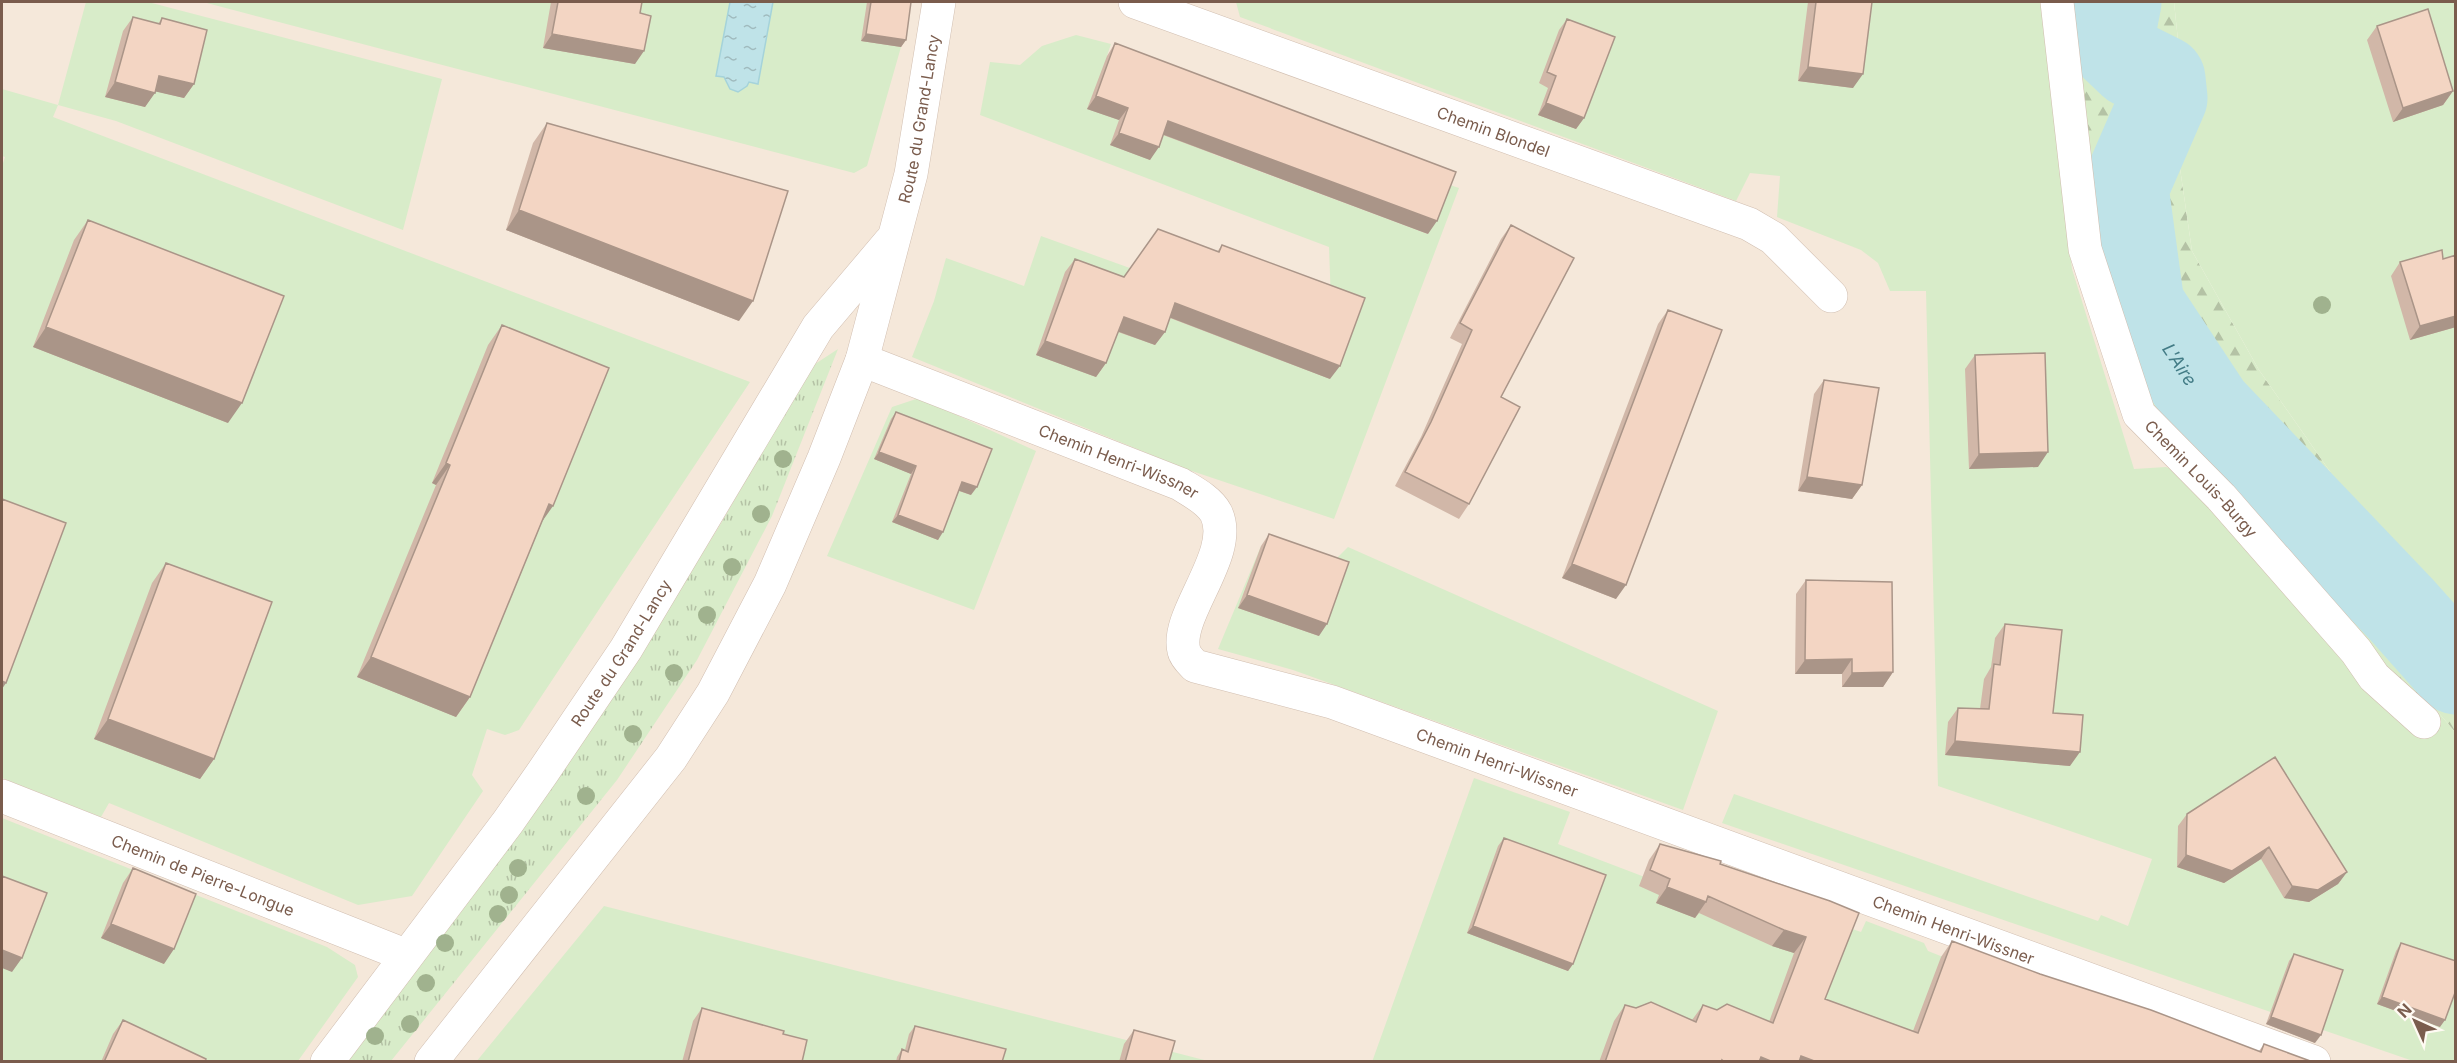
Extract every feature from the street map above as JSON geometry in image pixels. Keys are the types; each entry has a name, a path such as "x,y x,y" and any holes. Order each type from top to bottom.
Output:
{"street":[{"name":"Route du Grand-Lancy","path":"431,1062 671,758 712,693 770,584 824,458 862,360 911,174 939,2"},
{"name":"Chemin Blondel","path":"1134,2 1749,224 1773,238 1831,296"},
{"name":"Chemin Louis-Burgy","path":"2057,2 2085,249 2139,414 2221,497 2356,651 2373,677 2424,722"},
{"name":"Route du Grand-Lancy","path":"327,1062 405,955 508,822 626,649 818,327 897,234"},
{"name":"Chemin Henri-Wissner","path":"862,360 1180,484 1206,500 1216,513 1221,534 1215,556 1184,632 1184,651 1195,666 1332,702 2314,1062"},
{"name":"Chemin de Pierre-Longue","path":"2,796 405,955"}],"shaded area":[{"path":"2,2 2062,2 2145,404 2455,732 2455,1061 2,1062"}],"green space":[{"path":"86,2 148,2 442,79 403,230 116,121 58,105"},
{"path":"203,2 907,2 901,47 867,166 854,173"},
{"path":"1236,2 2041,2 2072,269 2134,469 2166,467 2182,474 2388,671 2438,712 2455,732 2455,1061 2413,1061 1722,823 1734,794 2098,921 2101,915 2128,926 2152,859 1938,786 1926,291 1890,291 1878,263 1861,250 1777,217 1780,176 1750,173 1736,201 1240,17"},
{"path":"2062,2 2174,2 2180,60 2174,127 2192,251 2259,370 2352,503 2455,436 2455,732 2438,712 2388,671 2145,404 2094,241"},
{"path":"2174,2 2455,2 2455,624 2352,503 2259,370 2192,251 2174,127 2180,60"},
{"path":"1076,35 1111,44 1107,56 1213,154 1428,234 1447,184 1459,188 1334,519 1186,469 912,357 934,301 946,258 1024,286 1041,236 1177,285 1166,316 1283,360 1331,302 1329,247 980,115 990,62 1020,65 1042,46"},
{"path":"2,89 58,105 53,117 750,382 519,730 505,735 487,729 472,775 483,791 412,896 358,905 109,803 101,817 2,778 2,166 5,157 2,156"},
{"path":"838,349 772,516 697,660 617,780 391,1061 344,1062 620,686 720,525 812,366"},
{"path":"919,398 1036,451 974,610 827,556 892,407"},
{"path":"1261,546 1326,569 1348,547 1718,711 1683,810 1293,670 1218,649"},
{"path":"1474,778 1570,812 1558,844 1663,884 1809,914 1861,932 1866,921 1924,943 1928,951 1981,972 2235,1061 1372,1062"},
{"path":"2,818 327,947 355,965 358,977 298,1061 2,1061"},
{"path":"604,906 1208,1061 476,1062"}],"water":[{"path":"730,2 773,2 758,84 749,82 738,92 730,89 724,77 716,76"}],"building":[{"path":"558,2 642,2 640,13 651,16 644,51 552,34"},
{"path":"871,2 911,2 906,40 866,34"},
{"path":"1816,2 1872,2 1863,74 1808,67"},
{"path":"2428,9 2453,91 2403,108 2377,26"},
{"path":"133,17 160,24 162,18 207,30 194,84 159,76 155,93 115,82"},
{"path":"1567,19 1615,37 1584,118 1546,103 1556,76 1547,72"},
{"path":"1115,43 1456,172 1437,221 1168,121 1159,147 1119,133 1128,108 1096,96"},
{"path":"547,123 788,191 753,301 519,210"},
{"path":"88,220 284,296 242,403 46,327"},
{"path":"1511,225 1574,258 1501,397 1520,407 1469,504 1405,472 1431,422 1472,330 1460,323"},
{"path":"1158,229 1219,252 1222,245 1365,298 1340,366 1175,303 1165,332 1124,317 1106,363 1045,341 1075,259 1124,277"},
{"path":"2442,250 2443,259 2456,255 2456,316 2420,326 2400,262"},
{"path":"1668,310 1722,330 1626,585 1572,564"},
{"path":"502,325 609,368 553,506 549,504 470,697 371,657 450,465 446,463"},
{"path":"2045,353 2048,452 1979,454 1975,355"},
{"path":"1824,380 1879,388 1862,485 1807,477"},
{"path":"896,412 992,449 977,487 962,482 943,532 898,515 916,466 879,452"},
{"path":"2,499 66,523 6,683 2,681"},
{"path":"1269,534 1349,562 1327,624 1247,595"},
{"path":"166,563 272,602 214,759 108,719"},
{"path":"1806,580 1892,582 1893,672 1852,673 1852,659 1805,660"},
{"path":"2005,624 2062,630 2053,713 2083,715 2080,752 1955,741 1958,708 1989,709 1994,664 2000,665"},
{"path":"2275,757 2347,872 2318,890 2292,886 2269,847 2232,871 2186,855 2187,814"},
{"path":"1504,838 1606,875 1573,964 1473,926"},
{"path":"1660,844 1721,861 1720,864 1859,913 1825,999 1918,1033 1952,941 2040,974 2151,1010 2261,1052 2264,1044 2313,1062 1817,1062 1801,1056 1799,1062 1773,1062 1761,1057 1759,1062 1725,1062 1722,1060 1722,1062 1605,1062 1625,1005 1636,1008 1651,1002 1696,1022 1703,1005 1717,1010 1727,1004 1773,1023 1806,937 1784,930 1708,896 1706,902 1667,887 1670,879 1650,870"},
{"path":"133,868 196,894 174,949 111,924"},
{"path":"2,876 47,893 22,958 2,950"},
{"path":"2401,943 2456,961 2456,990 2445,1020 2382,997"},
{"path":"2294,954 2343,970 2321,1035 2271,1017"},
{"path":"702,1008 784,1031 783,1034 807,1040 802,1062 688,1062"},
{"path":"123,1020 206,1059 205,1062 104,1062"},
{"path":"915,1026 1006,1049 1002,1062 899,1062 902,1049 908,1052"},
{"path":"1134,1030 1175,1041 1169,1062 1125,1062"}],"waterway":[{"name":"L'Aire","path":"2118,2 2110,43 2132,64 2162,79 2164,98 2125,188 2141,305 2209,408 2401,609 2456,671"}]}
